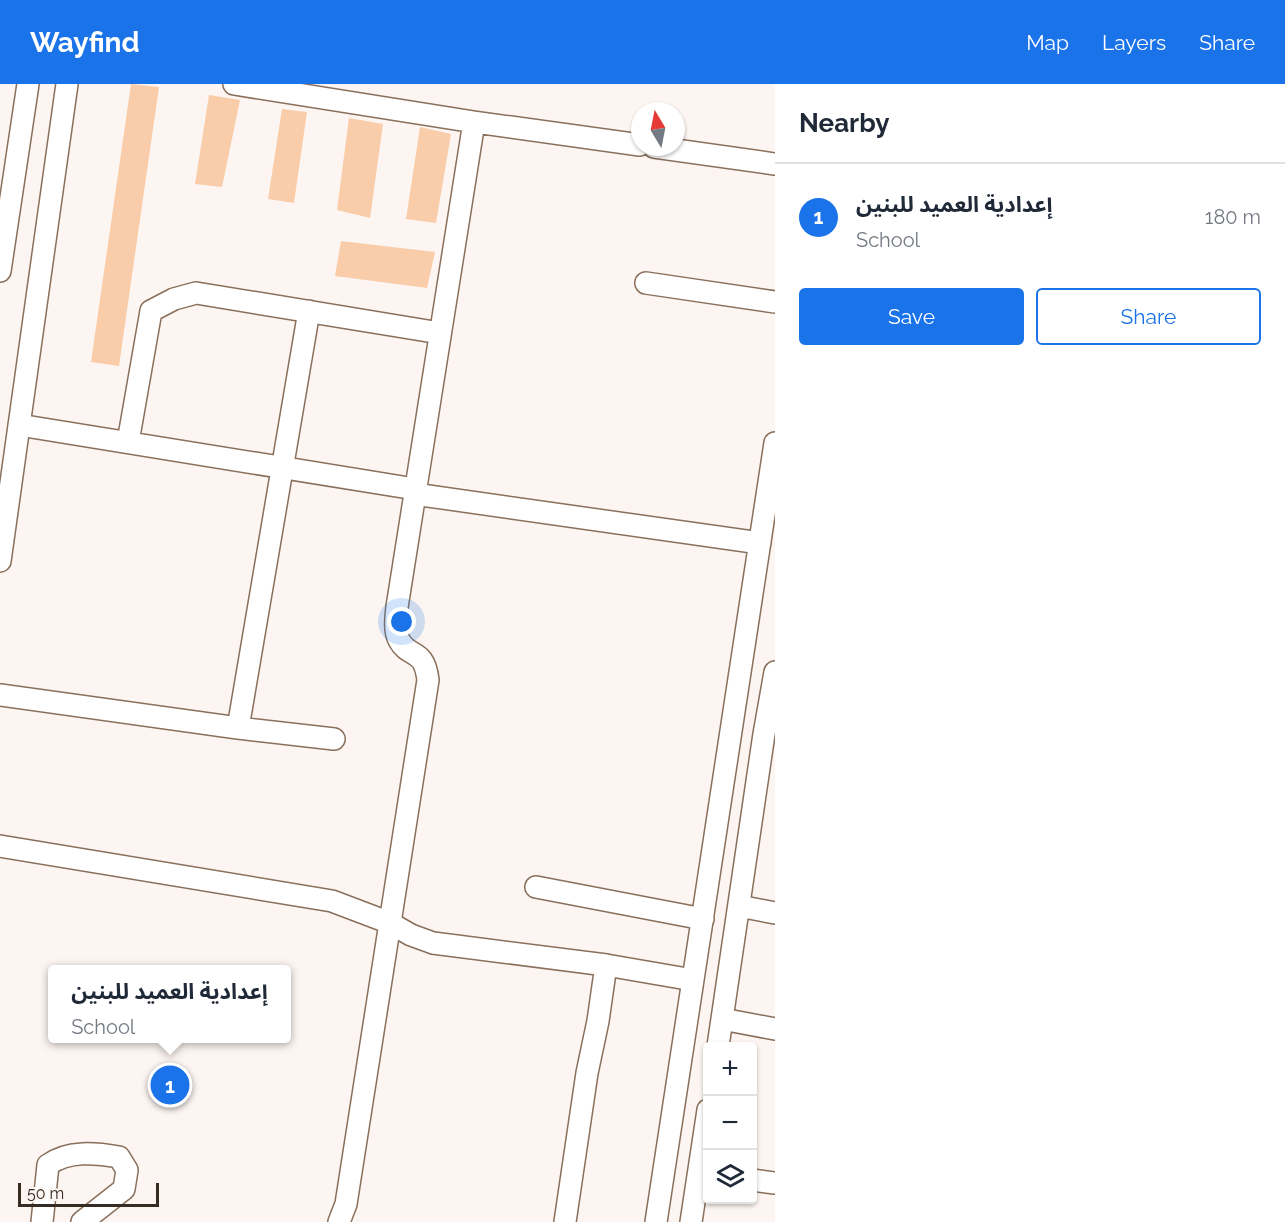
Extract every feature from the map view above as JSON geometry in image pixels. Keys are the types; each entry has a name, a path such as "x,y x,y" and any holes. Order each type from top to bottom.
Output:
{"street":[{"path":"0,271 7,182 28,84"},
{"path":"0,561 67,84"},
{"path":"234,84 474,122 631,144"},
{"path":"339,1222 346,1204 428,680 426,667 419,655 405,647 399,640 396,631 397,607 474,122"},
{"path":"685,151 775,164"},
{"path":"646,283 775,302"},
{"path":"128,442 152,311 174,299 196,293 440,333"},
{"path":"238,728 309,311"},
{"path":"19,425 283,467 415,492 760,543"},
{"path":"656,1222 775,443"},
{"path":"719,1042 739,906 769,734 775,672"},
{"path":"0,695 334,739"},
{"path":"0,846 332,901 390,923 411,935 433,943 606,965 693,980"},
{"path":"536,887 703,919"},
{"path":"739,906 775,913"},
{"path":"564,1222 606,965"},
{"path":"722,1019 775,1029"},
{"path":"691,1222 702,1174 704,1150"},
{"path":"42,1222 48,1165 68,1155 96,1153 119,1157 127,1170 124,1189 82,1222"},
{"path":"757,1181 775,1183"}],"building":[{"path":"131,84 159,87 119,366 91,362"},
{"path":"209,95 240,100 222,187 195,184"},
{"path":"282,109 307,112 294,203 268,199"},
{"path":"349,118 383,124 370,218 337,210"},
{"path":"420,127 451,134 436,223 406,219"},
{"path":"341,241 435,252 427,288 335,276"}],"place":[{"name":"إعدادية العميد للبنين","path":"170,1085"}]}
